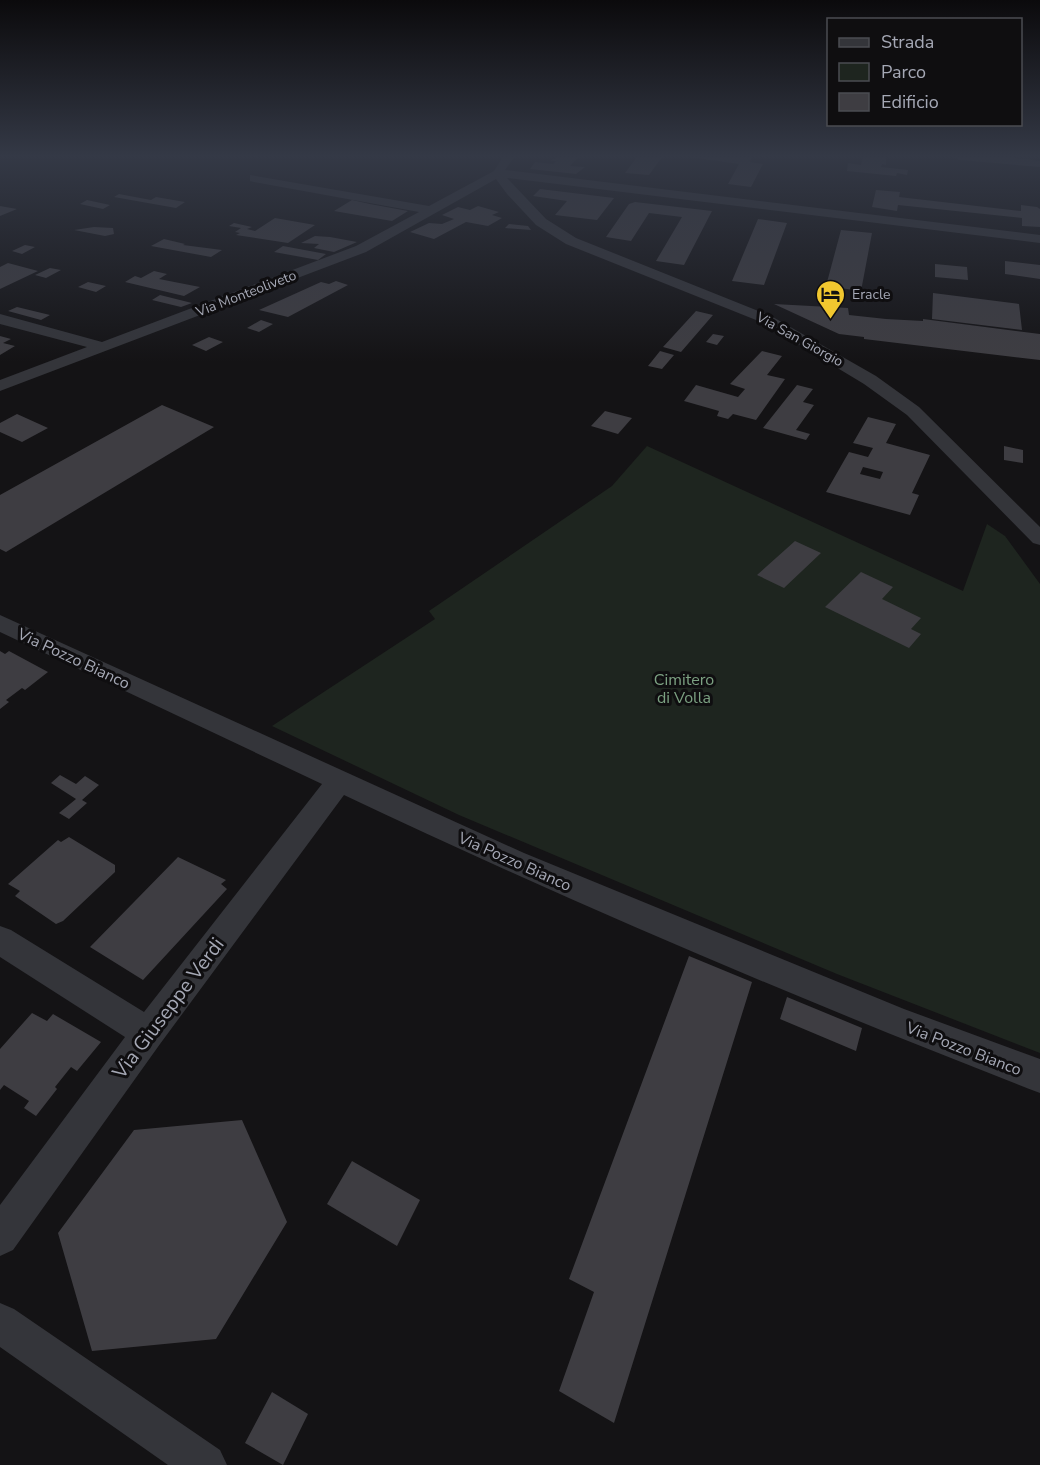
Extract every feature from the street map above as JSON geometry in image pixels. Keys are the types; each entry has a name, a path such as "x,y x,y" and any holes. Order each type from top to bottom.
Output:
{"street":[{"name":"Via Monteoliveto","path":"0,387 361,249 402,225"},
{"name":"Via San Giorgio","path":"546,225 571,242 766,318 870,380 913,411 1040,539"},
{"path":"945,225 1040,239"},
{"path":"0,319 103,347"},
{"name":"Via Pozzo Bianco","path":"0,623 514,862 902,1024 1040,1076"},
{"name":"Via Giuseppe Verdi","path":"0,1237 148,1033 339,782"},
{"path":"0,940 148,1033"},
{"path":"0,1323 205,1465"}],"green space":[{"name":"Cimitero di Volla","path":"647,446 963,591 987,524 1005,536 1040,584 1040,1053 837,974 459,815 272,726 435,619 429,611 612,486"}],"building":[{"path":"245,225 252,227 247,229 255,231 264,225 314,225 288,243 236,235 240,233 235,232 241,228 229,226"},
{"path":"424,225 460,225 434,239 410,232"},
{"path":"508,225 522,225 528,226 531,230 505,228"},
{"path":"614,225 641,225 631,241 606,237"},
{"path":"677,225 705,225 684,265 656,261"},
{"path":"755,225 786,225 764,285 732,281"},
{"path":"94,227 113,228 114,234 105,236 74,230"},
{"path":"841,230 872,233 861,291 826,286"},
{"path":"315,236 357,242 334,252 314,248 319,244 301,243"},
{"path":"164,239 185,244 183,245 222,250 211,257 151,246"},
{"path":"25,245 35,247 22,254 12,251"},
{"path":"283,246 326,254 318,260 274,252"},
{"path":"1005,261 1040,265 1040,279 1005,274"},
{"path":"8,263 38,271 0,289 0,267"},
{"path":"935,264 967,267 968,280 935,277"},
{"path":"50,268 61,270 46,278 35,275"},
{"path":"154,271 167,274 159,279 200,287 184,296 125,282 135,276 141,278"},
{"path":"336,281 348,285 288,317 259,310 321,282 329,284"},
{"path":"88,282 106,286 96,292 78,287"},
{"path":"933,293 1019,304 1022,330 932,319"},
{"path":"160,295 192,303 181,307 152,300"},
{"path":"774,304 848,308 849,315 923,321 923,319 1040,334 1040,360 839,334"},
{"path":"17,307 50,315 41,320 8,311"},
{"path":"696,311 713,315 681,352 663,347"},
{"path":"261,320 273,324 259,332 247,328"},
{"path":"713,334 724,336 717,345 706,342"},
{"path":"0,336 11,339 3,343 15,346 0,355"},
{"path":"209,337 223,342 206,351 192,345"},
{"path":"660,351 674,355 662,369 648,366"},
{"path":"762,351 782,356 767,375 785,379 756,420 733,414 728,419 717,416 719,411 684,401 696,385 738,397 745,389 730,384"},
{"path":"797,385 813,389 803,402 814,405 796,430 810,434 806,440 763,428"},
{"path":"162,405 214,427 6,552 0,549 0,495"},
{"path":"605,411 632,418 618,434 591,426"},
{"path":"17,414 48,428 22,442 0,432 0,423"},
{"path":"868,417 896,424 886,443 930,455 912,493 919,495 910,515 826,492 849,452 868,457 873,448 853,443","holes":["863,467 883,472 880,479 860,474"]},
{"path":"1004,446 1023,450 1023,463 1004,460"},
{"path":"795,541 821,553 784,588 757,575"},
{"path":"861,572 893,587 882,599 921,618 911,629 921,634 909,648 825,607"},
{"path":"0,651 5,654 9,651 48,672 25,690 22,688 6,700 9,702 0,709"},
{"path":"60,775 76,784 85,776 99,785 82,800 87,803 69,819 59,813 76,799 51,783"},
{"path":"69,837 115,865 115,872 63,921 56,924 15,896 20,891 8,884 58,840 61,842"},
{"path":"178,857 226,880 221,884 227,889 143,980 90,947"},
{"path":"689,956 752,982 614,1423 559,1391 594,1292 569,1279"},
{"path":"787,997 862,1028 856,1051 780,1019"},
{"path":"32,1013 47,1021 53,1014 101,1042 77,1071 71,1067 36,1116 24,1108 29,1101 4,1085 0,1090 0,1049"},
{"path":"242,1120 287,1222 216,1339 92,1351 58,1233 134,1130"},
{"path":"352,1161 420,1200 397,1246 327,1204"},
{"path":"272,1392 308,1414 283,1465 245,1443"}],"place":[{"name":"Eracle","path":"831,320"}]}
